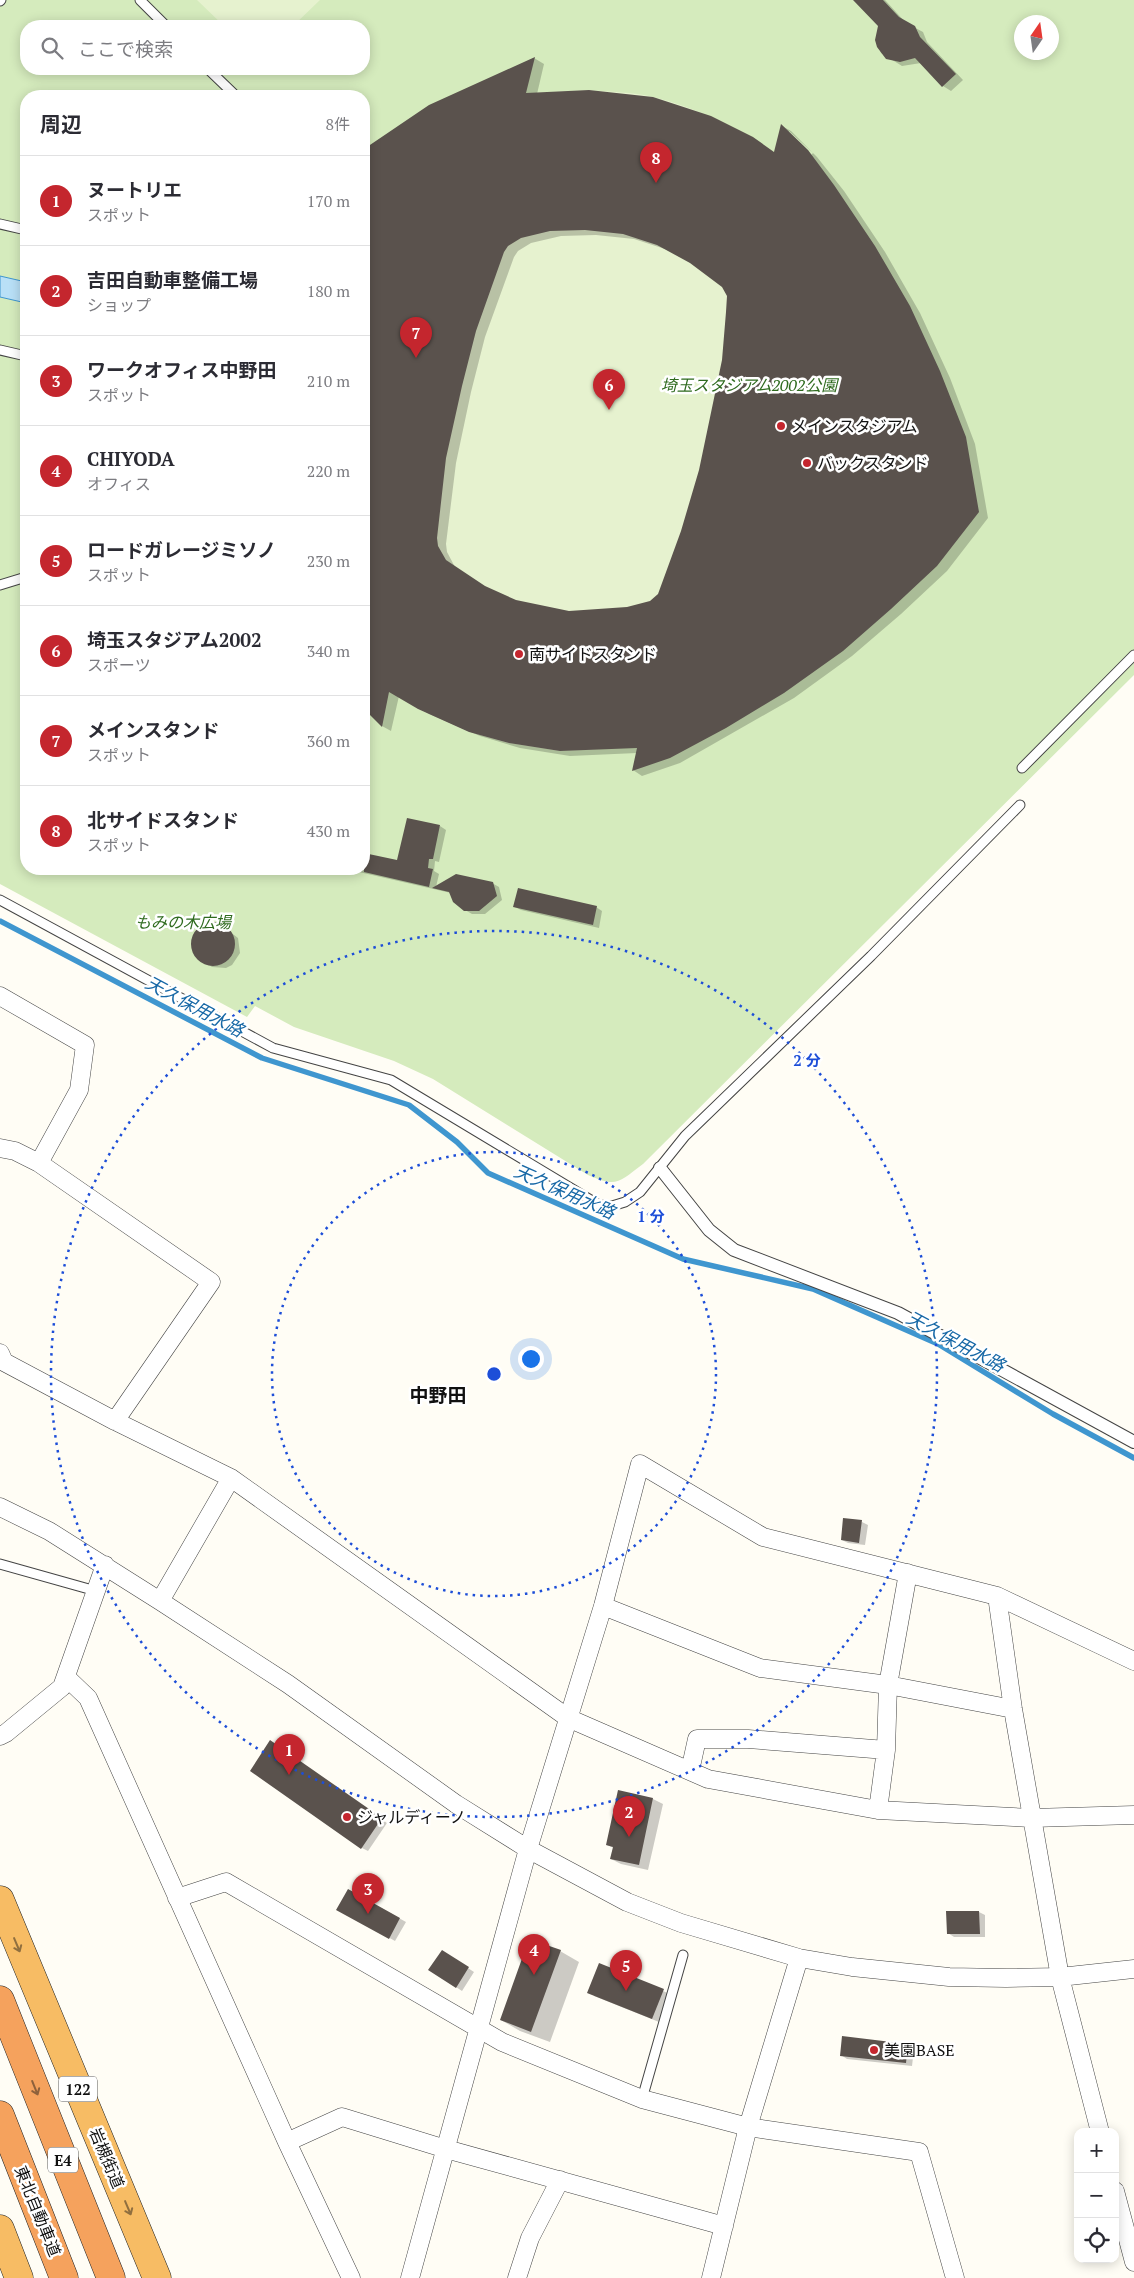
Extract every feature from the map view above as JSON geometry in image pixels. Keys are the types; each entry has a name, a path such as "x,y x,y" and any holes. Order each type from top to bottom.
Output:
{"highway":[{"name":"岩槻街道","path":"0,1900 157,2278"},
{"name":"E4","path":"0,2000 111,2278"},
{"name":"東北自動車道","path":"0,2115 64,2278"},
{"path":"0,2228 19,2278"}],"street":[{"path":"0,996 85,1044 79,1090 39,1163"},
{"path":"0,1148 15,1151 39,1163 211,1282 114,1421"},
{"path":"660,1168 709,1230 734,1250 898,1313 1134,1442"},
{"path":"0,1353 4,1362 114,1421 231,1478 568,1718 708,1779 878,1810 1032,1818 1134,1815"},
{"path":"410,2278 528,1849 603,1606 640,1464 763,1537 997,1596 1134,1661"},
{"path":"160,1601 231,1478"},
{"path":"0,1507 49,1530 288,1684 456,1804 528,1849 627,1902 681,1922 799,1958 852,1967 949,1977 1060,1977 1134,1969"},
{"path":"0,1736 62,1687 105,1565"},
{"path":"878,1810 886,1750 888,1685 908,1573"},
{"path":"997,1596 1013,1709 1060,1977 1099,2128"},
{"path":"603,1606 760,1668 888,1685 1013,1709"},
{"path":"66,1676 88,1698 287,2142 351,2278"},
{"path":"690,1771 697,1739 748,1739 886,1750"},
{"path":"177,1898 226,1882 502,2042 642,2099 748,2127 919,2152 955,2278"},
{"path":"712,2278 748,2127 799,1958"},
{"path":"287,2142 342,2117 446,2149 724,2226"},
{"path":"516,2278 530,2238 560,2180"},
{"path":"1119,2206 1134,2262"}],"lane":[{"path":"140,0 160,20"},
{"path":"214,75 230,90"},
{"path":"0,224 20,229"},
{"path":"0,350 20,355"},
{"path":"0,585 20,579"},
{"path":"1022,768 1134,655"},
{"path":"0,900 273,1048 391,1080 599,1205 612,1206 625,1202 640,1192 685,1136 871,956 1020,805"},
{"path":"0,1564 96,1591"},
{"path":"642,2099 683,1955"}],"green space":[{"name":"埼玉スタジアム2002公園","path":"0,0 1134,0 1134,675 643,1164 623,1179 612,1182 588,1175 433,1079 394,1061 294,1027 255,1006 247,1017 0,884"},
{"path":"197,0 320,0 299,20 218,20"},
{"name":"メインスタジアム","path":"589,90 645,95 674,103 713,118 750,137 803,171 661,746 560,751 509,743 469,732 418,709 370,678 370,212 379,187 466,108 531,93"}],"water":[{"path":"0,276 20,281 20,302 0,297"}],"building":[{"path":"853,0 883,0 899,17 915,26 920,37 956,74 942,87 915,58 900,62 886,59 877,47 875,40 878,26"},
{"name":"メインスタジアム","path":"535,57 526,93 589,90 653,97 711,116 753,137 774,152 781,124 808,150 834,185 875,246 910,306 940,371 966,437 979,512 937,566 843,651 784,693 726,728 670,758 632,771 637,748 560,751 509,743 469,732 418,709 389,692 382,727 370,715 370,145 429,105","holes":["585,230 623,234 657,245 690,263 722,287 727,296 722,360 699,470 681,531 658,594 650,601 627,607 569,611 516,600 485,586 446,560 438,546 437,538 446,458 462,386 476,331 504,252 508,246 521,238 550,231"]},
{"path":"407,818 440,825 433,859 429,859 428,868 433,869 429,887 370,873 370,854 397,860"},
{"path":"456,874 493,882 497,896 479,911 464,911 453,902 449,892 432,888"},
{"path":"518,888 597,906 593,925 513,907"},
{"path":"209,922 217,922 229,928 235,944 229,960 217,966 209,966 197,960 191,948 191,940 197,928"},
{"path":"843,1518 862,1520 859,1543 841,1540"},
{"path":"270,1740 382,1818 361,1849 250,1771"},
{"path":"618,1790 653,1798 639,1865 610,1859 613,1847 606,1845"},
{"path":"348,1889 400,1918 389,1939 336,1910"},
{"path":"946,1911 979,1911 980,1934 947,1934"},
{"path":"529,1939 561,1950 531,2032 500,2020"},
{"path":"442,1950 469,1967 456,1988 428,1970"},
{"path":"599,1963 664,1989 652,2019 587,1993"},
{"name":"美園BASE","path":"842,2036 908,2044 906,2063 840,2056"}],"waterway":[{"name":"天久保用水路","path":"0,921 262,1058 409,1105 457,1142 488,1173 683,1259 813,1289 938,1344 1053,1414 1134,1458"}],"place":[{"name":"北サイドスタンド","path":"656,183"},
{"name":"メインスタンド","path":"416,358"},
{"name":"埼玉スタジアム2002","path":"609,410"},
{"name":"メインスタジアム","path":"781,426"},
{"name":"バックスタンド","path":"807,463"},
{"name":"南サイドスタンド","path":"519,654"},
{"name":"ヌートリエ","path":"289,1775"},
{"name":"ジャルディーノ","path":"347,1817"},
{"name":"吉田自動車整備工場","path":"629,1837"},
{"name":"ワークオフィス中野田","path":"368,1914"},
{"name":"CHIYODA","path":"534,1975"},
{"name":"ロードガレージミソノ","path":"626,1991"},
{"name":"美園BASE","path":"874,2050"}],"district":[{"name":"中野田","path":"438,1394"}],"park label":[{"name":"もみの木広場","path":"183,922"}]}
